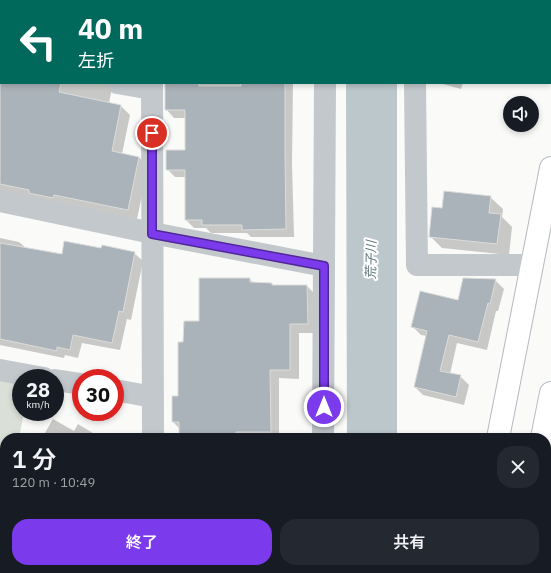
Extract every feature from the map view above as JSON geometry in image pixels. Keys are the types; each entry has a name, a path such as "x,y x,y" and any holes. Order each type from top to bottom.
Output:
{"street":[{"path":"129,84 152,86 153,433"},
{"path":"324,433 325,84"},
{"path":"414,84 417,265 532,265"},
{"path":"499,433 551,168"},
{"path":"0,202 152,234 324,266"},
{"path":"0,370 12,372"},
{"path":"124,392 153,397"},
{"path":"543,433 551,394"}],"shaded area":[{"path":"0,379 12,381 12,421 22,421 20,433 0,433"}],"water":[{"name":"荒子川","path":"346,84 397,84 397,433 347,433"}],"building":[{"path":"0,84 61,84 59,92 121,105 112,151 139,157 128,210 54,195 53,198 29,193 29,190 0,184"},
{"path":"165,84 241,86 241,84 285,84 286,229 242,230 242,225 202,225 202,220 185,220 185,170 166,170 166,150 185,150 185,110 165,110"},
{"path":"444,191 491,196 489,213 501,214 497,244 429,237 432,207 442,208"},
{"path":"64,241 101,248 102,245 135,252 123,312 119,311 112,343 73,335 70,350 57,347 57,351 0,339 0,243 62,254"},
{"path":"199,278 250,278 250,282 272,283 272,285 307,285 308,324 290,324 290,370 270,370 271,432 179,433 179,422 172,422 172,396 178,396 178,342 183,342 184,321 199,321"},
{"path":"463,278 496,279 478,342 449,335 440,371 461,375 456,397 414,387 427,331 411,327 420,291 458,300"}],"route":[{"path":"152,133 152,234 324,266 324,407"}]}
